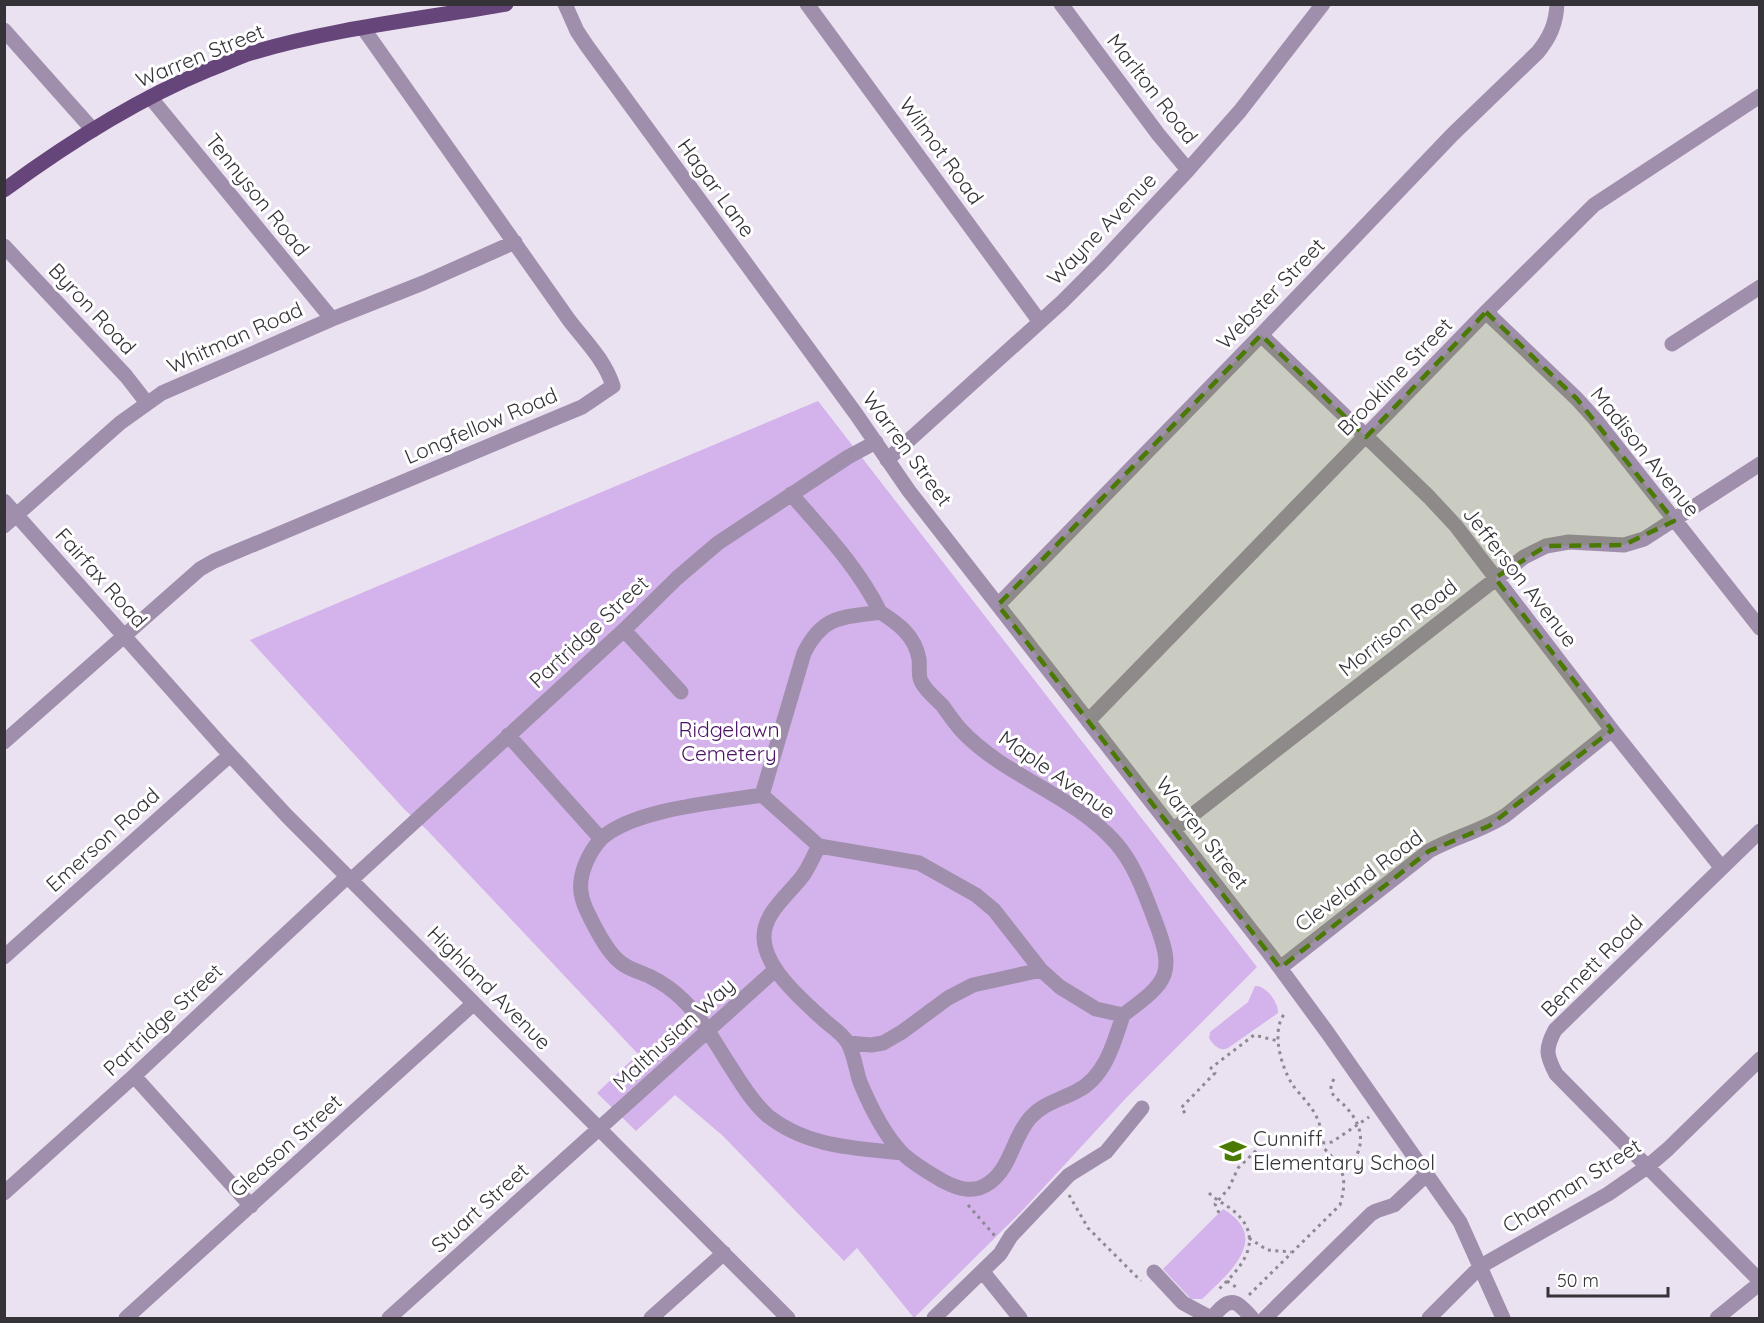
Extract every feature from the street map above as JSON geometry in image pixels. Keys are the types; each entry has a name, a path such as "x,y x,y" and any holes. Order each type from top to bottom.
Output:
{"main road":[{"name":"Warren Street","path":"4,190 67,145 150,97 249,54 317,36 506,4"}],"street":[{"name":"Hagar Lane","path":"565,4 577,31 587,46 840,392"},
{"name":"Wilmot Road","path":"807,4 1040,322"},
{"name":"Marlton Road","path":"1061,4 1158,134 1188,170"},
{"name":"Wayne Avenue","path":"887,460 1040,322 1100,264 1240,111 1323,4"},
{"name":"Webster Street","path":"998,605 1452,135 1538,52 1550,37 1556,20 1557,4"},
{"name":"Longfellow Road","path":"4,742 186,580 214,561 582,407 613,386 603,364 569,320 363,28"},
{"path":"4,30 93,130"},
{"name":"Brookline Street","path":"1088,721 1486,312 1594,205 1760,96"},
{"name":"Tennyson Road","path":"150,97 332,319"},
{"name":"Whitman Road","path":"4,525 147,402 178,385 423,283 515,242"},
{"name":"Byron Road","path":"4,246 126,376 147,402"},
{"path":"1672,344 1760,288"},
{"name":"Madison Avenue","path":"1486,312 1577,399 1613,440 1674,521 1760,628"},
{"name":"Jefferson Avenue","path":"1261,335 1429,497 1455,526 1721,867"},
{"name":"Warren Street","path":"840,392 887,460 1280,968 1427,1174 1464,1230 1503,1318"},
{"name":"Partridge Street","path":"4,1193 624,630 677,578 718,543 791,494 876,442"},
{"name":"Morrison Road","path":"1173,830 1524,557 1546,546 1569,542 1624,545 1644,539 1760,464"},
{"name":"Maple Avenue","path":"791,494 856,572 880,612 895,621 908,633 916,647 920,681 961,730 991,756 1095,823 1116,842 1129,861 1161,938 1167,963 1165,974 1156,988 1123,1016"},
{"name":"Fairfax Road","path":"4,501 166,682"},
{"path":"762,795 804,653 813,636 825,625 844,617 880,612"},
{"path":"624,630 681,692"},
{"name":"Highland Avenue","path":"166,682 230,755 349,878 788,1318"},
{"name":"Cleveland Road","path":"1280,968 1429,851 1450,839 1489,826 1506,815 1612,730"},
{"path":"507,735 601,839"},
{"name":"Emerson Road","path":"4,957 230,755"},
{"path":"762,795 634,820 615,829 601,839 588,857 580,878 580,896 590,918 620,962 674,991 709,1030 731,1068 767,1115 786,1128 834,1146 902,1153"},
{"path":"762,795 819,846 920,863 976,895 994,910 1041,970 1060,987 1096,1009 1123,1016 1112,1049 1097,1075 1079,1090 1048,1103 1030,1118 1003,1168 994,1180 977,1189 956,1187 934,1176 902,1153 878,1119 866,1095 848,1043 776,970 767,953 764,940 767,923 774,910 804,873 819,846"},
{"name":"Bennett Road","path":"1647,1167 1556,1074 1548,1059 1548,1044 1556,1030 1760,831"},
{"name":"Malthusian Way","path":"599,1128 776,970"},
{"path":"848,1043 871,1045 883,1043 948,998 973,985 1041,970"},
{"name":"Gleason Street","path":"126,1318 473,1004"},
{"name":"Chapman Street","path":"1429,1318 1481,1266 1608,1194 1647,1167 1760,1059"},
{"path":"134,1076 251,1206"},
{"path":"934,1318 1002,1251 1011,1236 1072,1173 1106,1152 1142,1108"},
{"name":"Stuart Street","path":"389,1318 599,1128"},
{"path":"1647,1167 1760,1282 1717,1318"},
{"path":"1265,1318 1371,1214 1394,1205 1427,1174"},
{"path":"651,1318 724,1253"},
{"path":"982,1272 1020,1318"},
{"path":"1154,1272 1183,1303 1207,1316 1231,1302 1240,1305 1252,1318"}],"path":[{"path":"1286,1012 1281,1020 1278,1041 1288,1078 1318,1119 1320,1134 1317,1141"},
{"path":"1185,1113 1181,1108 1215,1073 1211,1068 1220,1060 1254,1035 1278,1041"},
{"path":"1334,1079 1331,1087 1334,1095 1358,1125 1361,1138 1358,1153 1341,1168"},
{"path":"1219,1213 1215,1204 1229,1188 1238,1168 1264,1143 1289,1134 1328,1143 1337,1140 1366,1120"},
{"path":"1227,1281 1249,1295 1340,1205 1345,1184 1341,1168 1317,1141"},
{"path":"1064,1182 1072,1203 1088,1228 1148,1288"},
{"path":"956,1187 996,1238"},
{"path":"1207,1316 1227,1281 1246,1258 1249,1238 1245,1224 1236,1213 1218,1202 1209,1193"},
{"path":"1249,1238 1267,1250 1292,1252"}],"highlighted area":[{"path":"1486,312 1577,399 1674,521 1624,545 1546,546 1495,578 1612,730 1489,826 1429,851 1280,968 998,605 1261,335 1366,437"}],"green space":[{"name":"Ridgelawn Cemetery","path":"818,401 1257,967 1127,1097 1022,1211 914,1318 857,1248 844,1261 723,1136 675,1095 636,1131 597,1093 638,1054 427,830 405,810 250,640"},
{"path":"1255,986 1263,988 1271,995 1278,1013 1228,1048 1217,1047 1209,1038 1210,1032 1248,1002"},
{"path":"1223,1209 1237,1220 1244,1232 1245,1244 1241,1256 1233,1268 1202,1299 1191,1299 1163,1269"}],"place":[{"name":"Cunniff Elementary School","path":"1233,1151"}]}
